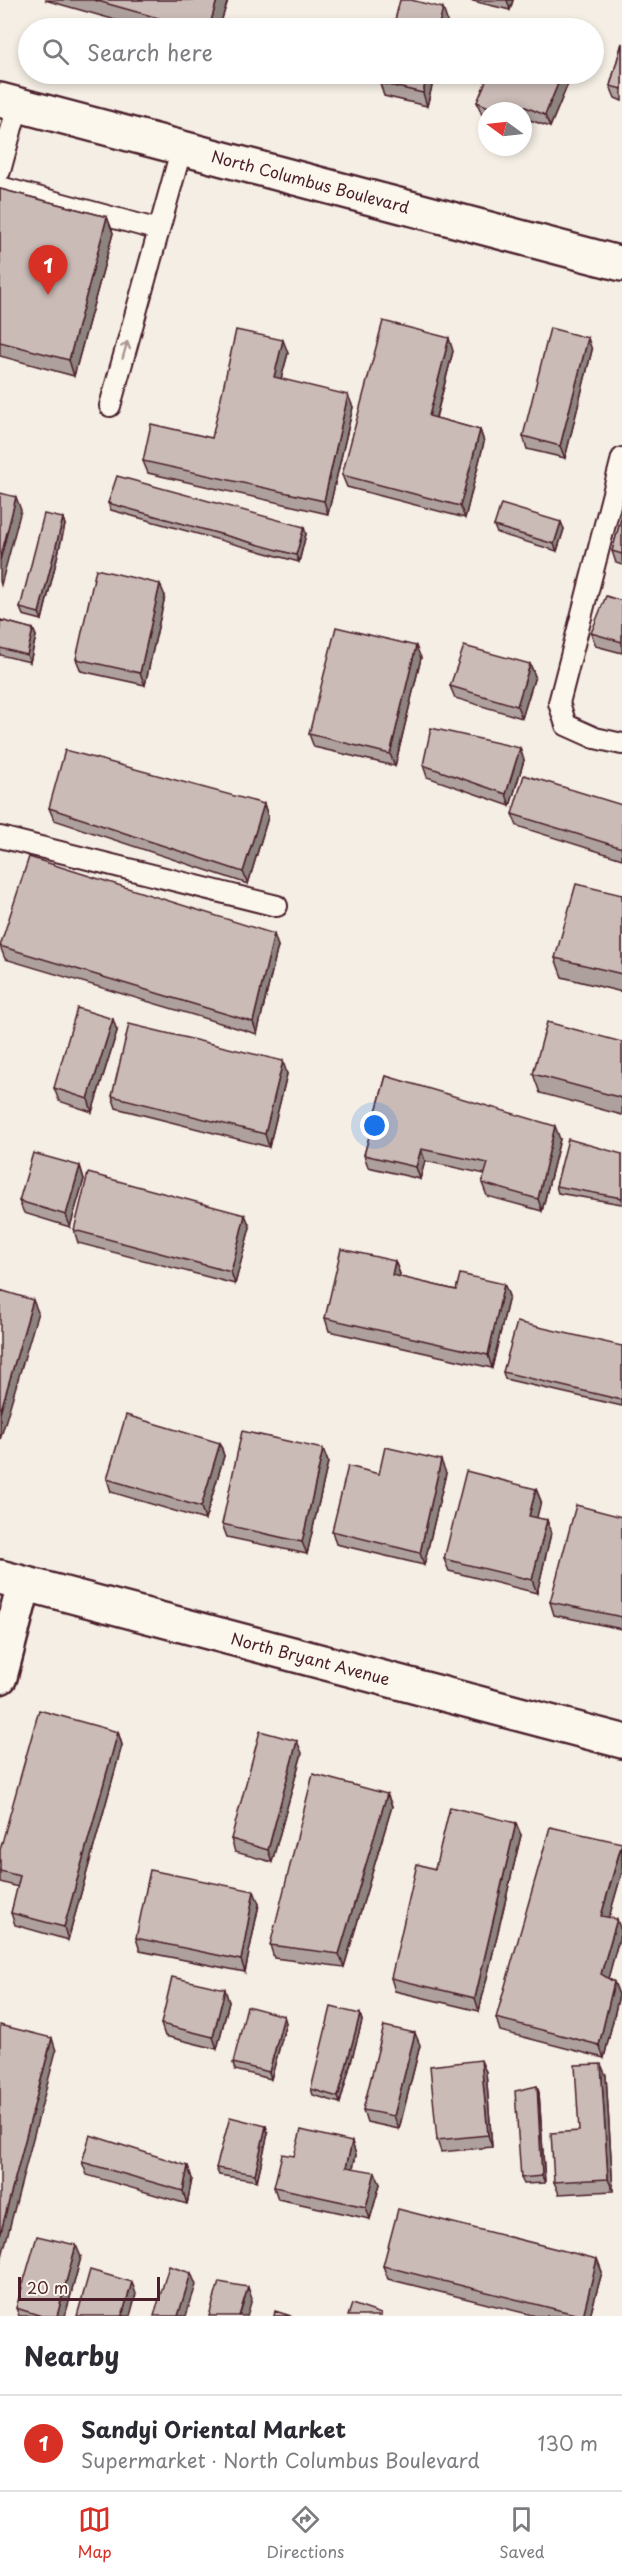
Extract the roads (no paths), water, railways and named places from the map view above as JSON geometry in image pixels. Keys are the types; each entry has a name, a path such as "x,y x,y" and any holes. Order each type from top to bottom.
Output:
{"street":[{"name":"North Columbus Boulevard","path":"9,102 622,264"},
{"path":"0,1677 12,1581"},
{"name":"North Bryant Avenue","path":"12,1581 622,1741"}],"lane":[{"path":"0,171 9,102"},
{"path":"110,406 182,147"},
{"path":"0,187 159,230"},
{"path":"622,458 559,703 566,725 595,738 622,744"},
{"path":"0,837 277,906"}],"place":[{"name":"Sandyi Oriental Market","path":"48,295"}]}
